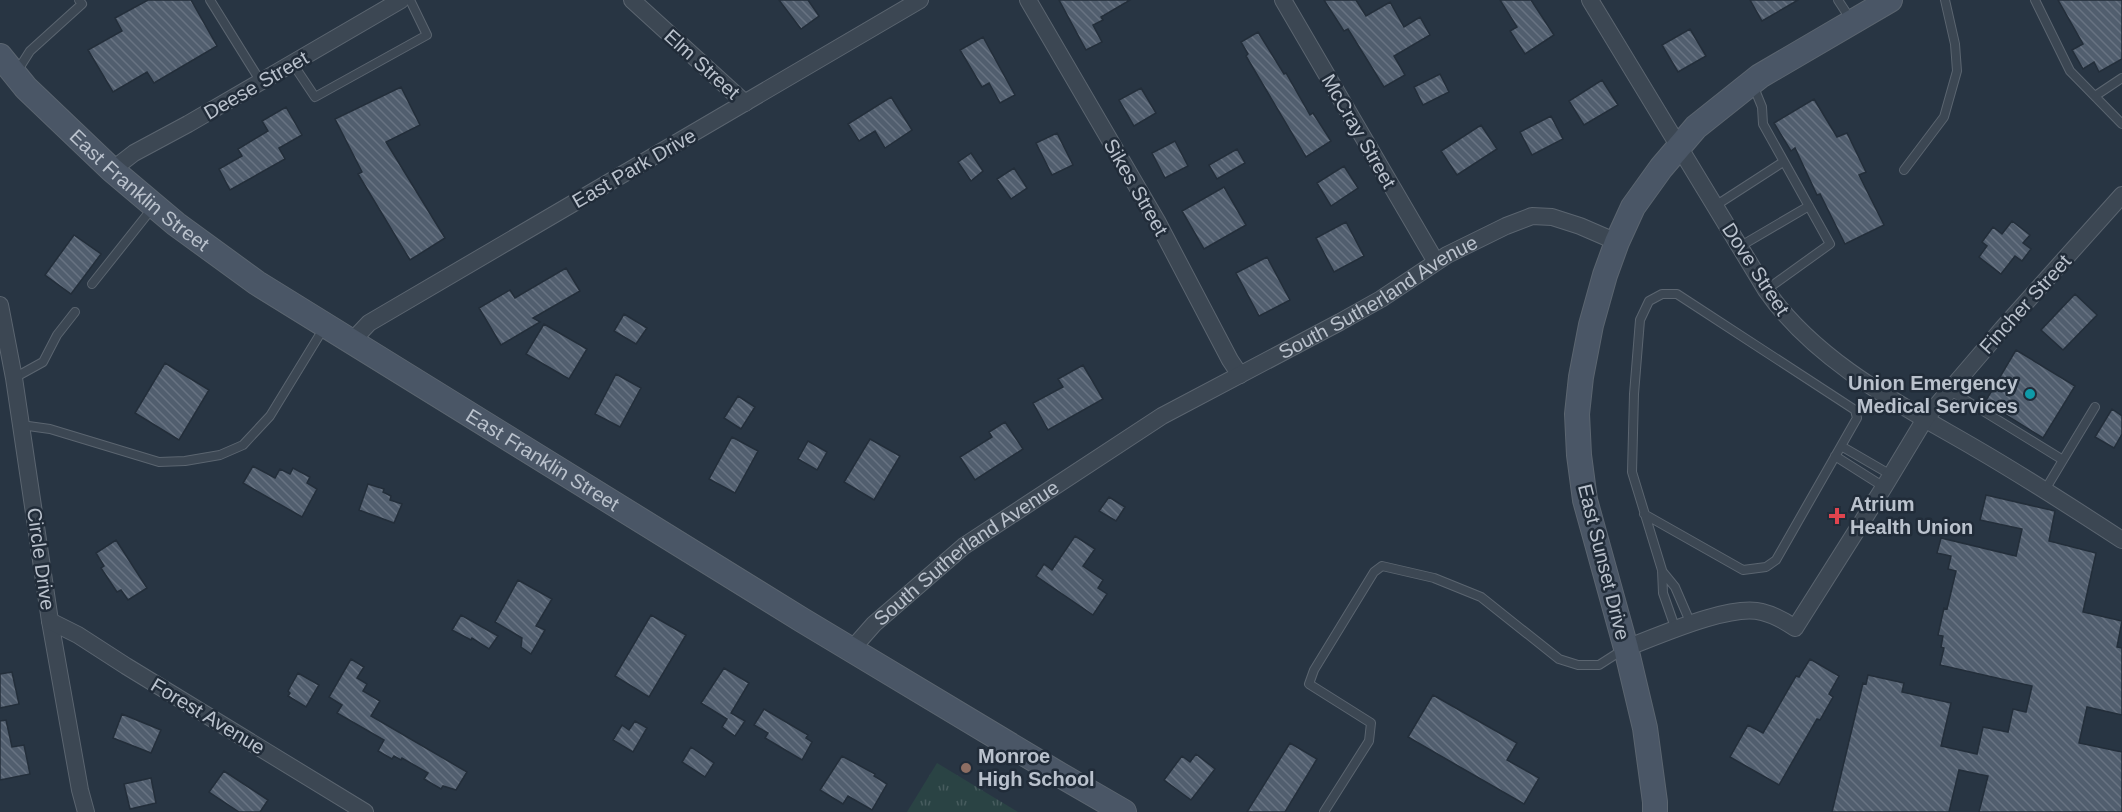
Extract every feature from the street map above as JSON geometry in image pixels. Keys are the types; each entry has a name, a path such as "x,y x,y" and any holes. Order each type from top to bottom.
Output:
{"main road":[{"path":"1617,242 1633,207 1661,168 1696,127 1752,82 1890,0"},
{"name":"East Franklin Street","path":"0,56 26,88 112,170 176,224 257,283 665,537 1118,810"},
{"name":"East Sunset Drive","path":"1617,242 1591,325 1581,377 1577,414 1579,455 1585,500 1626,648 1647,737 1655,812"}],"street":[{"name":"Deese Street","path":"112,170 134,153 293,64 401,0"},
{"name":"Elm Street","path":"632,0 745,103"},
{"name":"East Park Drive","path":"352,341 369,322 920,0"},
{"name":"Sikes Street","path":"1028,0 1157,222 1240,375"},
{"name":"McCray Street","path":"1283,0 1436,262"},
{"name":"Dove Street","path":"1590,0 1739,247 1766,290 1791,323 1823,352 1925,419 2045,490 2122,540"},
{"name":"Fincher Street","path":"1626,648 1730,612 1759,611 1779,618 1795,628 1925,419 1948,390 2122,195"},
{"name":"South Sutherland Avenue","path":"852,649 874,624 964,546 1162,416 1381,299 1436,262 1506,226 1532,216 1552,217 1617,242"},
{"name":"Circle Drive","path":"0,305 3,340 14,378 50,621 80,790 86,812"},
{"name":"Forest Avenue","path":"50,621 78,635 365,812"},
{"path":"70,812 80,790"}],"lane":[{"path":"210,0 261,82"},
{"path":"293,64 315,97 427,35 410,0"},
{"path":"1838,0 1852,22"},
{"path":"1904,171 1944,117 1957,70 1955,44 1945,0"},
{"path":"2035,0 2070,71 2122,124"},
{"path":"15,75 30,51 83,1"},
{"path":"2095,96 2122,78"},
{"path":"1752,82 1762,107 1763,124 1830,244 1766,290"},
{"path":"1715,206 1783,162"},
{"path":"92,284 155,206"},
{"path":"1739,247 1809,206"},
{"path":"1644,514 1743,570 1766,567 1776,560 1857,418 1855,410 1677,294 1662,294 1649,301 1640,321 1634,394 1632,472 1644,514 1662,570 1663,593 1684,627"},
{"path":"14,378 43,362 57,335 75,312"},
{"path":"21,425 50,429 159,462 220,456 243,445 270,416 326,325"},
{"path":"1948,390 2063,460"},
{"path":"2045,490 2095,407"},
{"path":"1841,446 1888,481"},
{"path":"1835,456 1888,481"},
{"path":"1324,812 1369,741 1371,723 1309,684 1314,670 1374,572 1382,566 1434,578 1481,597 1558,660 1578,665 1599,665 1626,648"},
{"path":"1662,570 1675,587 1684,627"}],"green space":[{"path":"937,763 1018,812 907,812"}],"building":[{"path":"148,0 191,0 217,46 154,83 147,72 113,92 88,50 122,31 115,18"},
{"path":"779,0 808,0 819,16 801,29"},
{"path":"1059,0 1130,0 1101,17 1103,20 1093,25 1102,42 1086,50"},
{"path":"1324,0 1356,0 1366,16 1390,2 1404,27 1420,17 1430,35 1394,56 1405,75 1384,87 1348,29 1344,31"},
{"path":"1500,0 1531,0 1554,35 1525,54 1510,31 1517,27"},
{"path":"1750,0 1798,0 1762,21"},
{"path":"2058,0 2122,0 2122,59 2099,72 2094,62 2083,69 2072,50 2083,44"},
{"path":"1690,29 1706,56 1678,72 1662,45"},
{"path":"1258,32 1284,74 1286,73 1310,115 1313,113 1331,141 1306,157 1246,56 1248,54 1241,42"},
{"path":"983,37 1015,95 1000,103 989,83 982,87 960,50"},
{"path":"1440,74 1449,92 1423,105 1414,87"},
{"path":"1602,80 1618,105 1584,125 1569,101"},
{"path":"401,87 420,125 386,142 445,238 410,260 358,174 362,172 335,119"},
{"path":"1141,88 1156,113 1134,126 1119,100"},
{"path":"891,97 912,130 885,148 875,131 859,141 848,124"},
{"path":"1814,99 1837,137 1847,133 1866,172 1859,175 1884,225 1845,244 1820,194 1817,195 1795,148 1791,151 1774,123"},
{"path":"286,107 302,135 279,148 285,159 230,190 219,169 242,156 238,149 268,131 262,121"},
{"path":"1551,116 1563,139 1532,155 1520,132"},
{"path":"1481,125 1497,149 1457,175 1441,151"},
{"path":"1057,133 1073,165 1052,175 1036,143"},
{"path":"1175,141 1188,166 1165,178 1152,153"},
{"path":"1237,149 1245,163 1217,179 1209,165"},
{"path":"971,153 983,171 971,181 958,162"},
{"path":"1344,166 1358,188 1331,206 1317,183"},
{"path":"1014,168 1027,188 1011,199 997,179"},
{"path":"1224,187 1246,225 1204,249 1182,211"},
{"path":"2012,221 2030,235 2023,243 2031,249 2022,261 2015,256 2001,274 1979,257 1987,246 1982,242 1993,227 2002,234"},
{"path":"1346,222 1364,256 1334,272 1316,238"},
{"path":"74,235 101,254 71,294 45,275"},
{"path":"1267,257 1290,300 1259,316 1236,273"},
{"path":"566,268 580,291 533,318 540,322 501,345 479,308 510,290 515,298"},
{"path":"2075,294 2097,315 2063,350 2041,330"},
{"path":"624,314 647,328 636,344 614,331"},
{"path":"544,324 587,349 569,379 526,354"},
{"name":"Union Emergency Medical Services","path":"2016,350 2075,386 2043,438 1985,402"},
{"path":"165,363 209,390 179,440 135,413"},
{"path":"1083,365 1103,399 1048,430 1033,403 1063,387 1058,379"},
{"path":"616,374 641,388 620,427 595,414"},
{"path":"738,396 755,407 741,429 724,418"},
{"path":"2112,409 2122,416 2122,434 2114,448 2095,437"},
{"path":"1005,422 1023,449 975,480 960,457 992,437 989,432"},
{"path":"732,437 758,451 735,493 709,479"},
{"path":"870,439 900,456 874,500 844,482"},
{"path":"808,441 827,452 817,470 798,459"},
{"path":"253,466 275,478 280,469 290,474 293,468 310,477 307,483 317,489 302,517 243,483"},
{"path":"368,484 384,489 383,492 391,496 390,500 402,504 394,523 359,510"},
{"path":"1986,495 2055,511 2049,541 2096,553 2083,612 2122,621 2117,647 2122,648 2122,715 2087,707 2079,743 2122,752 2122,812 1979,812 1988,776 1959,770 1949,812 1832,812 1863,683 1866,684 1868,675 1904,683 1902,692 1951,703 1941,746 1977,754 1983,727 2008,732 2013,709 2026,712 2032,686 1940,665 1944,648 1941,647 1943,636 1938,635 1956,571 1948,569 1951,556 1937,553 1941,538 2016,556 2022,529 1980,520"},
{"path":"1109,497 1125,507 1116,521 1099,511"},
{"path":"1075,536 1095,549 1083,566 1103,580 1098,588 1107,594 1093,615 1036,576 1044,564 1052,570"},
{"path":"116,540 147,588 128,600 121,590 117,592 101,568 104,566 96,553"},
{"path":"518,580 552,599 536,626 545,630 531,654 521,647 522,638 495,622"},
{"path":"461,615 498,636 489,649 472,638 471,640 452,630"},
{"path":"651,615 686,635 649,697 615,676"},
{"path":"351,659 364,667 357,678 367,684 363,691 380,701 371,716 467,772 456,790 443,786 441,789 424,779 428,773 402,758 401,760 394,756 392,759 378,751 384,740 337,713 342,705 329,697"},
{"path":"1810,659 1839,676 1829,694 1833,697 1820,720 1817,719 1779,785 1730,757 1748,725 1763,733 1796,676 1799,677"},
{"path":"724,668 749,683 731,713 745,721 735,736 722,727 727,719 701,703"},
{"path":"12,672 19,704 0,708 0,674"},
{"path":"298,673 319,685 306,707 288,696 290,693 288,691"},
{"path":"1433,695 1517,743 1507,760 1539,778 1524,804 1408,737"},
{"path":"764,709 808,735 806,738 812,742 802,760 765,738 768,733 754,725"},
{"path":"122,714 161,730 151,753 113,738"},
{"path":"6,720 12,747 24,745 30,774 0,780 0,721"},
{"path":"635,721 647,728 633,752 613,740 622,725 629,730"},
{"path":"1290,743 1317,759 1285,812 1247,812"},
{"path":"691,747 714,763 705,777 682,762"},
{"path":"1196,754 1215,769 1191,800 1164,780 1182,756 1190,762"},
{"path":"842,756 875,774 874,776 887,784 872,810 848,796 843,804 820,790"},
{"path":"224,771 268,800 260,812 239,812 209,792"},
{"path":"151,778 156,803 130,809 124,784"}],"place":[{"name":"Union Emergency Medical Services","path":"2030,394"},
{"name":"Atrium Health Union","path":"1837,516"},
{"name":"Monroe High School","path":"966,768"}]}
